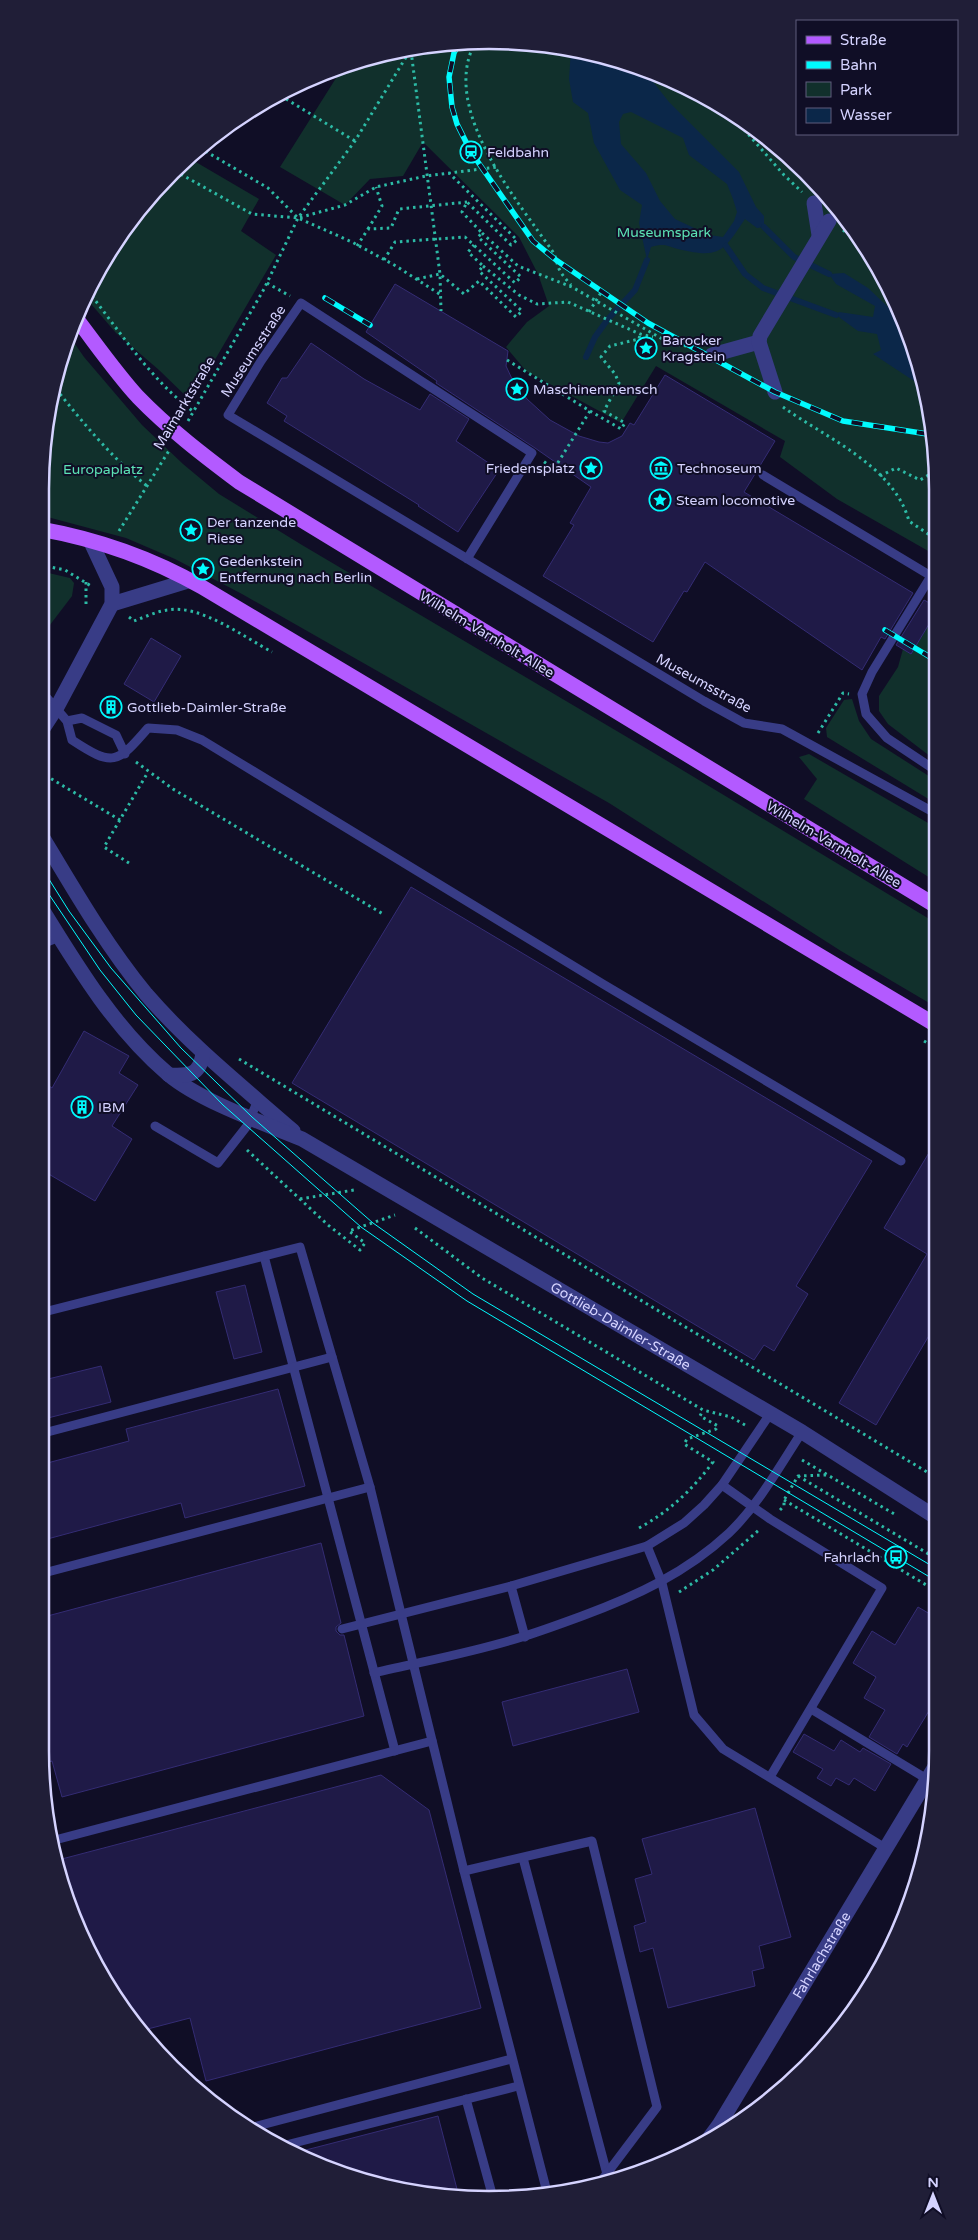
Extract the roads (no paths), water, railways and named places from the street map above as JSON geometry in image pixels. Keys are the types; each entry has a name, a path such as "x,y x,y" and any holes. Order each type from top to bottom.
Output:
{"main road":[{"name":"Wilhelm-Varnholt-Allee","path":"81,324 137,395 178,436 238,482 929,902"},
{"path":"49,531 90,542 147,561 191,580 929,1021"}],"street":[{"path":"814,203 819,235"},
{"path":"712,355 759,339 791,287 819,235 833,222"},
{"path":"759,339 775,392"},
{"path":"49,719 112,604 112,587 90,542"},
{"path":"112,604 191,580"},
{"name":"Gottlieb-Daimler-Straße","path":"49,848 89,916 147,994 203,1054 302,1139"},
{"name":"Gottlieb-Daimler-Straße","path":"49,923 82,975 119,1024 169,1075 198,1093 302,1139 802,1432 929,1513"},
{"path":"169,1075 184,1076 193,1073 200,1067 203,1054"},
{"name":"Fahrlachstraße","path":"718,2127 928,1779"}],"lane":[{"name":"Museumsstraße","path":"467,558 532,453 301,303 261,361 228,415 467,558 744,723 782,728 929,810"},
{"path":"763,475 929,575"},
{"path":"929,579 872,672 862,694 866,714 887,738 929,766"},
{"path":"49,699 67,721 72,740 89,751 108,759 126,754 148,728 177,730 202,740 603,984 902,1161"},
{"path":"67,721 82,718 116,735 126,754"},
{"path":"49,941 59,937"},
{"path":"155,1126 218,1163 251,1118 258,1100"},
{"path":"49,1311 300,1248 370,1487 511,2059 546,2187"},
{"path":"264,1256 395,1750"},
{"path":"49,1432 332,1357"},
{"path":"342,1629 511,1586 647,1546 684,1523 704,1505 722,1485 770,1414"},
{"path":"374,1673 524,1637 626,1600 662,1583 702,1556 752,1508 802,1432"},
{"path":"722,1485 752,1508 882,1588 770,1777"},
{"path":"49,1572 370,1487"},
{"path":"647,1546 662,1583 694,1715 723,1749 887,1849"},
{"path":"511,1586 524,1637"},
{"path":"811,1709 928,1779"},
{"path":"57,1838 432,1741"},
{"path":"464,1871 592,1841 657,2107 607,2174"},
{"path":"523,1858 607,2174"},
{"path":"258,2126 511,2059"},
{"path":"290,2144 518,2086"},
{"path":"466,2099 491,2191"}],"water":[{"path":"571,56 631,72 651,80 669,102 739,172 756,207 764,216 764,227 757,228 745,219 725,246 712,253 692,252 659,245 651,247 647,260 639,223 642,205 620,190 594,143 588,113 573,102 569,79","holes":["631,112 683,138 689,155 727,184 737,212 734,221 723,237 709,235 675,219 660,201 646,173 621,144 619,122 623,114"]},
{"path":"844,273 868,288 891,310 906,347 916,381 873,354 881,350 877,334 858,331 836,315 839,312 873,317 875,306 836,284 829,274"}],"waterway":[{"path":"764,227 794,257 829,274"},
{"path":"726,246 745,274 763,288 836,315"},
{"path":"586,357 595,337 608,319 635,290 647,260"}],"tram line":[{"path":"49,879 69,911 111,968 181,1048 252,1117 373,1223 473,1294 929,1564"},
{"path":"49,894 100,970 136,1015 223,1105 361,1227 467,1301 929,1577"}],"railway":[{"path":"455,51 449,77 452,107 457,124 471,152 533,241 556,260 648,323 775,392 843,421 925,434"},
{"path":"325,298 370,325"},
{"path":"885,630 929,656"}],"place":[{"name":"Feldbahn","path":"471,152"},
{"name":"Barocker Kragstein","path":"646,348"},
{"name":"Maschinenmensch","path":"517,389"},
{"name":"Friedensplatz","path":"591,468"},
{"name":"Technoseum","path":"661,468"},
{"name":"Steam locomotive","path":"660,500"},
{"name":"Der tanzende Riese","path":"191,530"},
{"name":"Gedenkstein Entfernung nach Berlin","path":"203,569"},
{"name":"Gottlieb-Daimler-Straße","path":"111,707"},
{"name":"IBM","path":"82,1107"},
{"name":"Fahrlach","path":"896,1557"}],"park label":[{"name":"Museumspark","path":"664,232"},
{"name":"Europaplatz","path":"103,469"}]}
